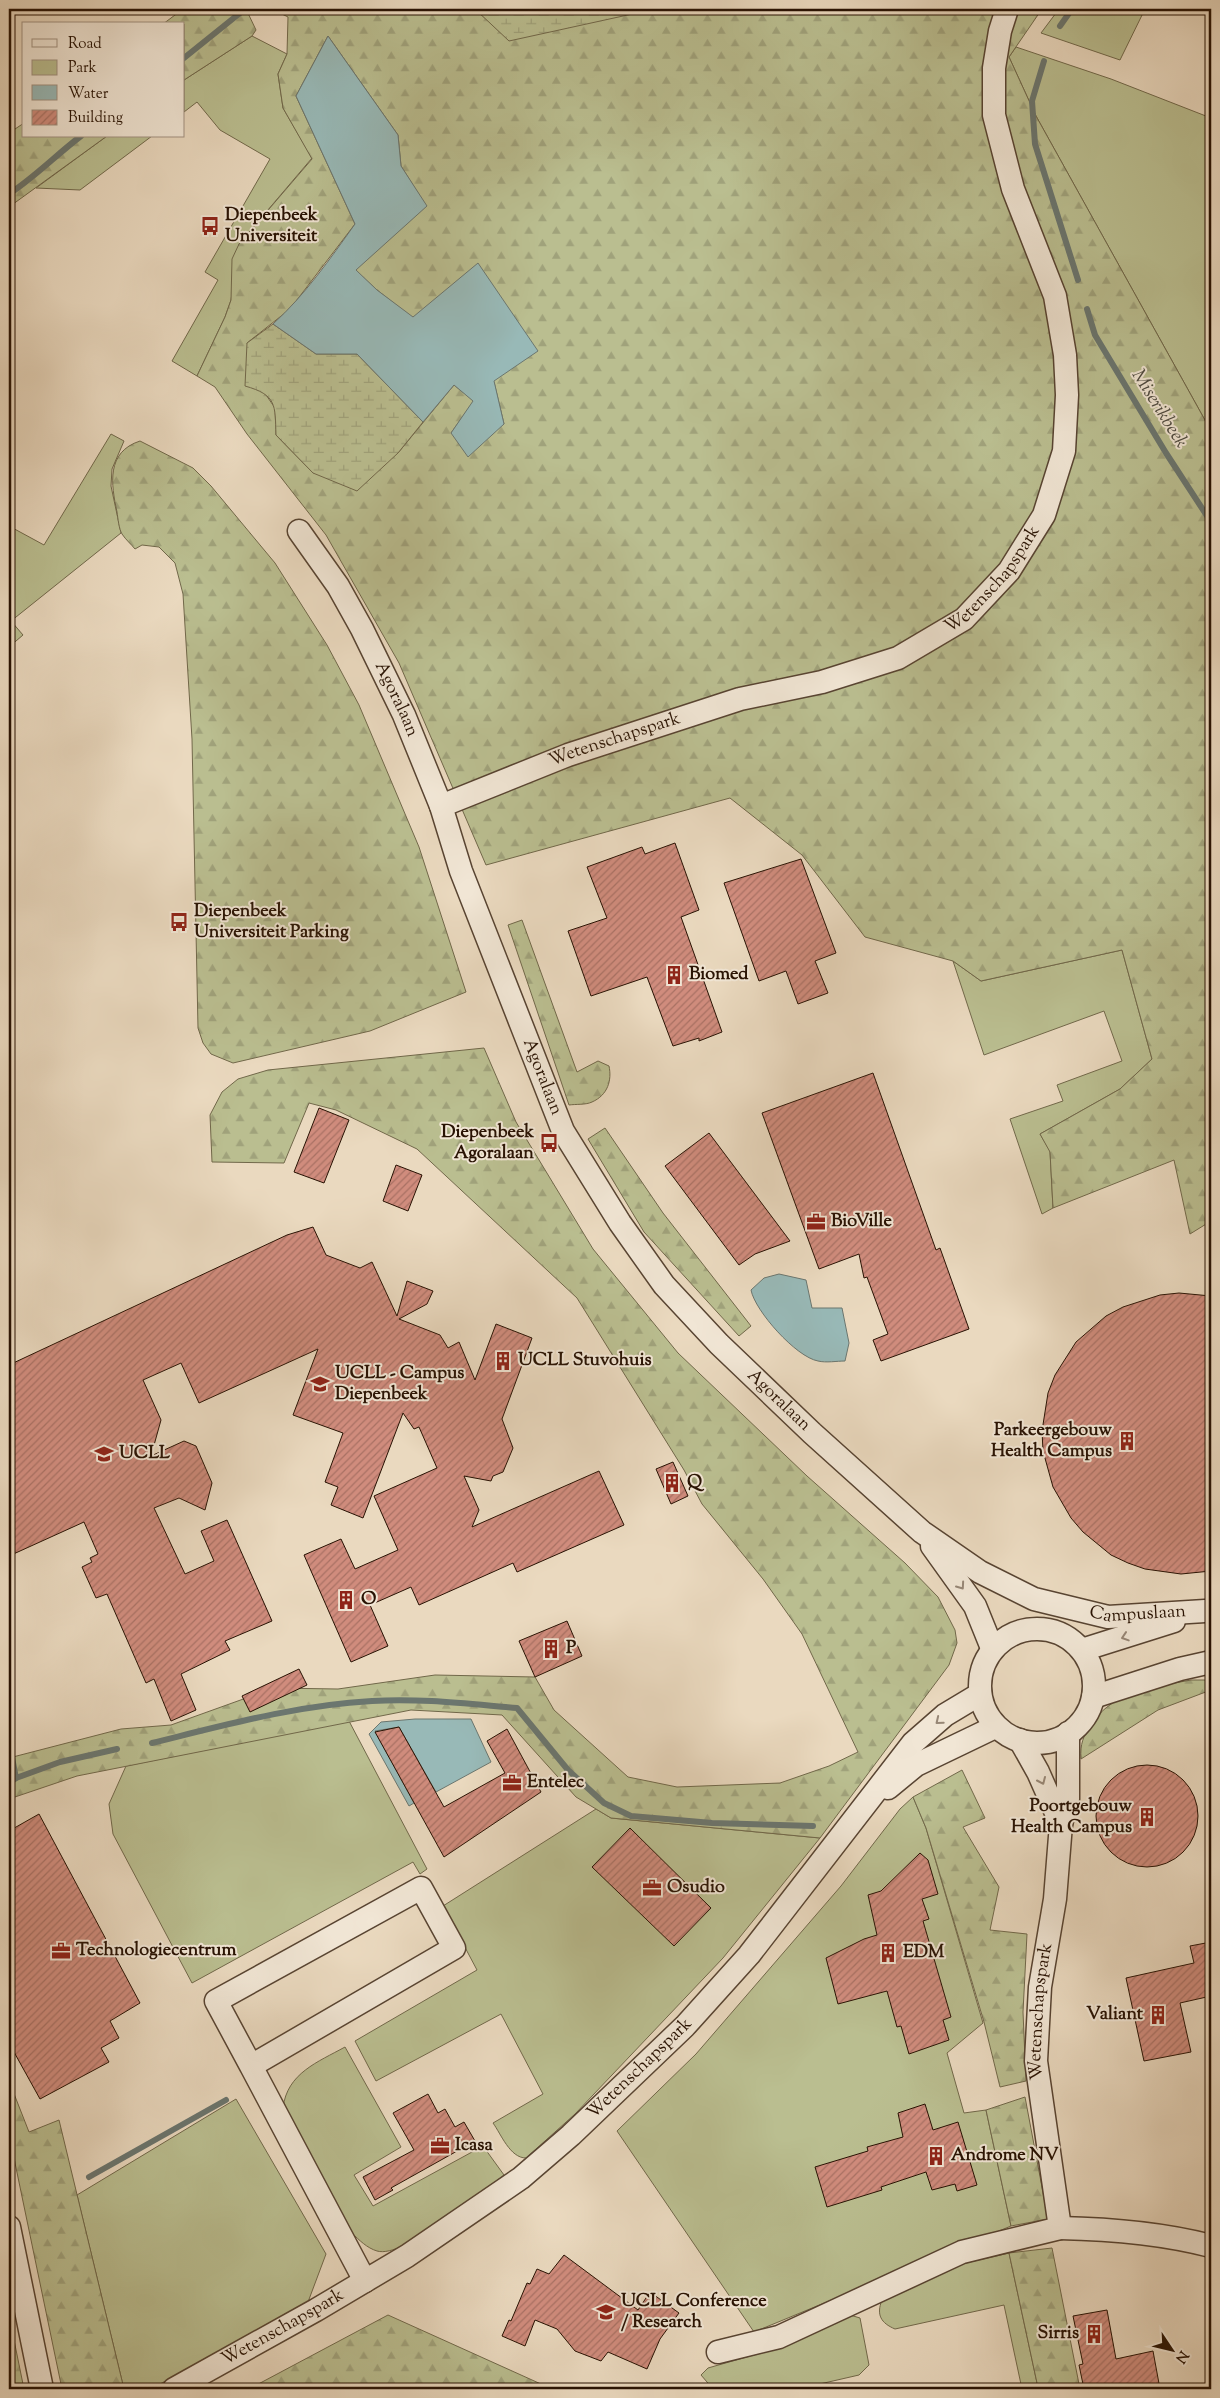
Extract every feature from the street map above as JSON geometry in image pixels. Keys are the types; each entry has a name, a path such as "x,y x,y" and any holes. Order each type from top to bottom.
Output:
{"street":[{"name":"Wetenschapspark","path":"441,806 568,755 740,699 822,682 898,658 964,619 1009,571 1044,515 1064,451 1067,395 1065,355 1055,296 1013,189 994,114 994,68 1000,31 1007,9"},
{"name":"Agoralaan","path":"299,531 338,586 362,629 404,715 441,806 461,871 563,1131 620,1223 664,1285 719,1344 812,1433 922,1532 980,1572 1034,1599 1072,1609"},
{"name":"Agoralaan","path":"922,1532 975,1606 992,1648"},
{"name":"Agoralaan","path":"980,1572 1022,1612 1030,1628"},
{"name":"Campuslaan","path":"1072,1609 1108,1616 1208,1610"},
{"name":"Campuslaan","path":"1082,1650 1208,1610"},
{"path":"1030,1628 1045,1628 1059,1632 1072,1640 1082,1650 1092,1673 1093,1697 1088,1711 1068,1733 1053,1740 1036,1743 1020,1740 996,1726 984,1709 980,1694 983,1670 992,1648 1009,1635 1030,1628"},
{"path":"1093,1697 1180,1669 1211,1662"},
{"name":"Wetenschapspark","path":"174,2389 407,2256 521,2178 578,2128 685,2026 749,1955 866,1806 876,1788 912,1743 945,1715 980,1694"},
{"name":"Wetenschapspark","path":"866,1806 916,1765 996,1726"},
{"name":"Wetenschapspark","path":"1060,2228 1036,2061 1040,1987 1055,1898 1061,1824 1068,1799 1068,1733"},
{"name":"Wetenschapspark","path":"1020,1740 1038,1772 1061,1824"},
{"name":"Wetenschapspark","path":"250,2066 454,1948 422,1888 216,2001 250,2066 365,2281"},
{"path":"9,2227 42,2389"},
{"path":"718,2352 779,2337 962,2252 1060,2228 1104,2229 1176,2237 1211,2246"}],"green space":[{"path":"183,9 246,9 256,30 252,36 185,79 185,22 166,22"},
{"path":"269,9 475,9 509,40 572,9 1042,9 1009,57 1036,116 1211,431 1211,1221 1190,1234 1174,1160 1053,1208 1050,1152 1040,1134 1120,1089 1152,1059 1122,950 981,981 953,961 865,937 802,855 730,798 486,865 399,663 326,535 247,434 215,387 197,376 231,300 232,259 239,244 312,159 283,108 278,74 287,54 288,17 276,11 271,12","holes":["328,36 398,135 401,166 426,206 355,270 377,290 494,382 504,424 451,433 474,401 454,385 398,453 313,473 276,435 275,408 264,392 247,343 290,309 355,224 296,96"]},
{"path":"475,9 655,9 509,41"},
{"path":"1059,9 1145,9 1120,60 1041,33"},
{"path":"252,36 287,54 278,74 283,108 312,158 239,244 231,300 197,376 172,361 218,280 205,272 270,159 220,130 197,102 185,111 185,79"},
{"path":"1016,47 1111,79 1211,118 1211,431 1036,116 1009,57"},
{"path":"22,124 22,138 104,138 9,207 9,133"},
{"path":"104,138 149,138 80,190 36,188"},
{"path":"273,324 316,354 357,354 423,422 398,453 357,491 313,473 276,435 274,409 269,398 255,389 245,386 247,343"},
{"path":"111,434 124,441 112,469 111,486 121,533 11,621 23,635 9,647 9,526 44,545"},
{"path":"140,441 193,468 211,486 275,563 327,645 359,705 419,847 466,992 370,1031 233,1063 211,1054 203,1043 198,1028 192,739 183,594 175,563 159,547 142,545 135,549 122,534 113,491 116,461 129,446"},
{"path":"522,920 577,1072 598,1061 609,1066 610,1077 608,1087 602,1095 590,1103 569,1105 508,925"},
{"path":"1122,950 1152,1059 1120,1089 1040,1134 1050,1151 1053,1208 1042,1214 1010,1119 1063,1101 1057,1085 1122,1061 1104,1011 984,1055 953,961 981,981"},
{"path":"484,1048 516,1122 593,1249 678,1353 807,1476 905,1563 938,1597 955,1630 957,1643 949,1665 820,1838 611,1818 576,1797 502,1715 411,1710 77,1776 9,1799 9,1758 121,1729 171,1725 274,1688 338,1689 435,1675 535,1677 554,1710 628,1777 677,1787 780,1783 829,1766 858,1752 802,1634 763,1579 702,1504 684,1470 577,1298 417,1149 336,1110 309,1103 284,1163 212,1162 210,1115 222,1092 238,1079 268,1070"},
{"path":"605,1128 663,1213 751,1326 739,1336 644,1232 588,1139"},
{"path":"1191,1680 1211,1680 1211,1690 1158,1710 1081,1759 1081,1749 1086,1732 1101,1712 1112,1704 1123,1697 1149,1688"},
{"path":"349,1721 427,1869 420,1874 413,1862 192,1983 113,1834 109,1804 126,1766"},
{"path":"962,1770 985,1818 963,1827 999,1887 990,1930 1027,1934 1023,2012 1026,2081 1000,2087 984,2022 926,1828 913,1797"},
{"path":"913,1797 926,1828 983,2023 947,2053 964,2113 986,2110 1011,2226 754,2332 617,2131 696,2054 841,1886 900,1809"},
{"path":"596,1809 611,1818 820,1838 723,1958 575,2114 526,2158 520,2157 511,2150 493,2123 543,2094 501,2014 376,2081 355,2041 477,1970 443,1906"},
{"path":"345,2047 401,2147 354,2175 373,2206 483,2146 504,2175 442,2223 405,2245 389,2251 373,2250 363,2244 352,2233 283,2108 286,2096 297,2077 305,2070"},
{"path":"9,2081 29,2132 59,2120 124,2389 62,2389 9,2134"},
{"path":"1025,2097 1048,2219 1011,2226 986,2110"},
{"path":"236,2099 326,2254 308,2302 151,2389 124,2389 77,2195"},
{"path":"1052,2248 1080,2389 1036,2389 1037,2383 1009,2253"},
{"path":"1009,2253 1037,2383 1036,2389 1022,2389 1004,2305 895,2329 886,2324 881,2318 880,2305 882,2300 957,2265"},
{"path":"388,2315 552,2389 249,2389"},
{"path":"850,2315 860,2318 869,2365 859,2375 798,2389 713,2389 701,2375 708,2368 764,2352"},
{"path":"9,2340 14,2340 24,2389 9,2389"}],"water":[{"path":"328,36 398,135 401,166 427,206 356,270 377,290 413,317 478,263 538,351 494,381 504,424 468,457 451,433 473,401 454,385 423,422 357,354 316,354 273,324 306,289 355,224 296,96"},
{"path":"779,1274 806,1280 812,1308 842,1308 849,1343 845,1361 821,1362 809,1358 788,1342 768,1321 754,1299 751,1290 764,1278"},
{"path":"415,1719 471,1719 491,1762 436,1792 399,1727 375,1731 414,1803 409,1806 369,1734 381,1722"}],"building":[{"name":"Biomed","path":"675,843 699,910 681,917 722,1032 699,1041 699,1038 673,1046 647,977 591,996 568,931 607,918 587,867 642,847 645,854"},
{"path":"801,859 836,953 815,961 828,993 798,1004 786,971 759,981 724,883"},
{"name":"BioVille","path":"873,1073 936,1250 940,1248 969,1329 881,1361 873,1340 888,1334 867,1277 864,1278 859,1254 819,1269 762,1113"},
{"path":"319,1108 349,1120 324,1183 294,1172"},
{"path":"709,1133 790,1241 755,1254 739,1265 665,1166"},
{"path":"396,1165 422,1175 408,1211 383,1201"},
{"name":"UCLL","path":"313,1227 326,1255 360,1268 372,1262 397,1316 407,1281 433,1291 427,1304 399,1319 440,1335 448,1348 459,1342 475,1380 496,1324 532,1338 502,1419 513,1448 503,1472 493,1476 491,1481 464,1476 479,1510 472,1527 599,1471 624,1525 517,1572 513,1563 419,1605 411,1587 370,1605 388,1646 351,1662 304,1555 341,1539 355,1569 398,1550 374,1496 437,1468 419,1427 414,1429 403,1413 363,1518 331,1505 338,1487 325,1482 343,1433 293,1415 318,1349 199,1403 181,1363 143,1380 161,1420 151,1456 184,1441 196,1446 212,1483 205,1510 179,1498 154,1508 185,1574 214,1561 201,1531 227,1520 272,1621 225,1641 230,1650 181,1674 196,1710 171,1721 154,1679 146,1683 107,1594 96,1598 82,1567 92,1562 90,1558 98,1554 84,1522 9,1556 9,1365 287,1235"},
{"name":"Parkeergebouw Health Campus","path":"1179,1293 1211,1296 1211,1571 1181,1574 1145,1569 1128,1563 1111,1555 1083,1532 1071,1518 1053,1487 1043,1451 1042,1431 1048,1393 1055,1375 1076,1342 1106,1316 1123,1307 1160,1295"},
{"name":"Q","path":"673,1462 688,1496 671,1504 656,1469"},
{"name":"P","path":"567,1621 582,1656 535,1677 519,1641"},
{"path":"299,1669 307,1685 250,1712 242,1696"},
{"name":"Entelec","path":"399,1727 444,1807 505,1773 487,1741 507,1729 541,1792 444,1857 375,1732"},
{"name":"Poortgebouw Health Campus","path":"1147,1765 1167,1769 1183,1780 1194,1796 1198,1816 1194,1836 1183,1852 1167,1863 1147,1867 1127,1863 1111,1852 1100,1836 1096,1816 1100,1796 1111,1780 1127,1769"},
{"name":"Technologiecentrum","path":"39,1814 140,2003 110,2021 119,2038 101,2048 109,2062 40,2099 9,2043 9,1831"},
{"name":"Osudio","path":"630,1828 711,1908 674,1946 592,1867"},
{"name":"EDM","path":"920,1853 928,1860 938,1894 922,1899 929,1919 923,1921 951,2017 943,2020 949,2040 909,2054 901,2026 897,2027 887,1991 838,2004 826,1958 864,1939 877,1935 868,1895 881,1891"},
{"name":"Valiant","path":"1211,1942 1211,1996 1180,2003 1191,2052 1144,2061 1126,1978 1194,1963 1190,1946"},
{"name":"Icasa","path":"428,2094 438,2113 445,2109 455,2127 464,2122 475,2141 391,2188 393,2190 375,2200 363,2177 414,2150 393,2113"},
{"name":"Androme NV","path":"925,2104 933,2130 958,2122 977,2185 957,2191 955,2184 932,2190 926,2172 881,2187 882,2190 827,2207 815,2167 868,2151 867,2147 903,2137 898,2113"},
{"name":"UCLL Conference / Research","path":"564,2255 638,2310 650,2292 679,2313 660,2339 647,2369 608,2352 601,2361 575,2351 557,2329 535,2320 525,2346 502,2336 509,2320 511,2321 527,2283 530,2284 537,2269 549,2274"},
{"name":"Sirris","path":"1107,2310 1116,2359 1153,2351 1160,2389 1084,2389 1079,2365 1083,2364 1073,2316"}],"waterway":[{"name":"Miserikbeek","path":"1060,26 1072,9"},
{"path":"185,57 240,13"},
{"name":"Miserikbeek","path":"1044,61 1032,101 1035,144 1078,280"},
{"path":"9,194 79,138"},
{"name":"Miserikbeek","path":"1087,309 1095,335 1166,453 1211,522"},
{"path":"152,1743 289,1711 344,1703 409,1700 517,1708 568,1770 604,1803 631,1816 712,1823 813,1826"},
{"path":"9,1742 16,1778 9,1783"},
{"path":"16,1778 60,1762 117,1749"},
{"path":"89,2177 226,2100"}],"place":[{"name":"Diepenbeek Universiteit","path":"210,226"},
{"name":"Diepenbeek Universiteit Parking","path":"179,922"},
{"name":"Biomed","path":"674,975"},
{"name":"Diepenbeek Agoralaan","path":"549,1143"},
{"name":"BioVille","path":"816,1222"},
{"name":"UCLL Stuvohuis","path":"503,1361"},
{"name":"UCLL - Campus Diepenbeek","path":"320,1384"},
{"name":"Parkeergebouw Health Campus","path":"1127,1441"},
{"name":"UCLL","path":"104,1454"},
{"name":"Q","path":"672,1483"},
{"name":"O","path":"346,1600"},
{"name":"P","path":"551,1649"},
{"name":"Entelec","path":"512,1783"},
{"name":"Poortgebouw Health Campus","path":"1147,1817"},
{"name":"Osudio","path":"652,1888"},
{"name":"Technologiecentrum","path":"61,1951"},
{"name":"EDM","path":"888,1953"},
{"name":"Valiant","path":"1158,2015"},
{"name":"Icasa","path":"440,2146"},
{"name":"Androme NV","path":"936,2156"},
{"name":"UCLL Conference / Research","path":"606,2312"},
{"name":"Sirris","path":"1094,2334"}]}
